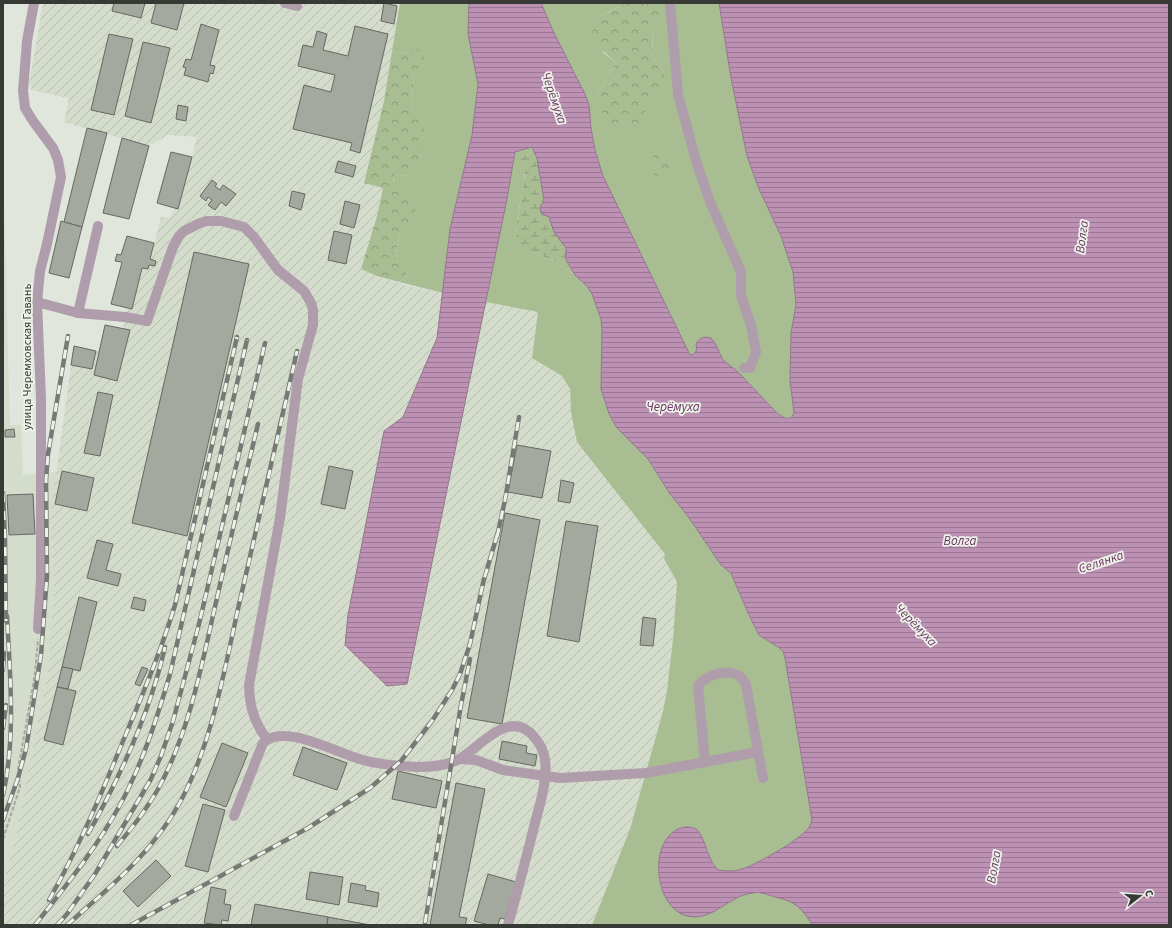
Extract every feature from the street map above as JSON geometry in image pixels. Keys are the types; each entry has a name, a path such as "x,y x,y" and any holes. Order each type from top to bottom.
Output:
{"street":[{"name":"улица Черемховская Гавань","path":"34,3 27,41 23,91 25,108 53,148 58,160 61,177 48,244 40,271 37,302 41,399 41,579 38,628"},
{"path":"285,3 297,6"},
{"path":"670,3 678,94 684,118 710,202 741,272 741,296 751,325 756,352 750,368 744,368"},
{"path":"37,302 78,313 125,317 147,321 173,247 179,236 184,231 200,223 214,220 238,225 249,232 278,270 304,291 311,303 313,310 313,325 298,379 280,518 249,685 252,713 267,739"},
{"path":"78,313 98,226"},
{"path":"705,762 698,686 706,679 720,674 733,673 742,676 745,680 763,778"},
{"path":"460,759 487,737 504,728 521,727 528,730 541,746 545,760 541,798 508,925"},
{"path":"234,816 263,743 267,739 279,736 296,737 363,760 396,766 432,767 460,759 476,760 503,770 544,777 560,778 628,775 664,770 758,752"}],"path":[{"path":"3,839 20,787 18,770 35,674 38,628"}],"shaded area":[{"path":"43,3 277,3 279,5 281,3 400,3 384,101 364,182 383,187 377,216 362,269 377,276 406,285 443,293 437,338 403,417 384,431 407,684 486,302 538,312 532,358 562,376 570,389 571,412 665,554 664,559 677,582 673,639 663,711 630,829 592,925 3,925 3,886 16,836 48,672 54,594 50,519 74,346 99,351 105,325 123,329 127,308 132,309 142,268 149,265 155,266 156,261 150,259 161,217 169,218 175,208 178,209 197,137 168,135 149,146 64,122 69,98 32,90 29,84"},
{"path":"3,171 10,425 21,425 23,475 57,472 50,519 54,594 48,672 16,836 3,886"}],"green space":[{"path":"400,3 469,3 468,34 478,84 472,135 450,229 443,293 399,282 407,276 405,268 398,264 396,253 400,234 402,190 393,183 394,174 407,176 417,163 422,153 419,111 411,109 414,74 413,49 402,54 392,51"},
{"path":"541,3 622,3 622,5 601,16 603,52 616,63 598,94 650,99 664,72 653,59 652,29 659,19 659,3 719,3 731,78 747,156 759,189 781,236 793,272 796,305 791,333 790,380 794,413 791,418 783,418 738,372 723,360 715,343 697,349 695,353 690,355 603,176 595,150 591,128"},
{"path":"622,3 659,3 659,19 652,30 653,59 664,72 665,90 650,99 638,131 614,126 602,112 598,94 616,63 589,38 601,16 622,5"},
{"path":"413,49 422,50 424,58 422,71 414,74 411,109 419,111 425,117 422,153 417,163 419,171 407,176 394,174 393,182 402,190 409,192 415,204 416,219 400,234 396,253 398,263 405,268 407,276 399,282 377,276 361,269 377,216 383,188 364,183 384,101 392,51 402,54"},
{"path":"532,147 535,151 520,158 525,170 516,234 531,252 554,261 575,275 587,286 592,294 601,319 604,400 609,414 617,428 648,459 670,494 687,515 721,565 731,573 759,635 783,651 785,658 812,820 810,826 789,844 757,863 739,870 718,870 711,862 706,846 658,866 659,879 665,897 719,908 744,895 770,895 784,898 795,903 802,910 812,925 592,925 630,829 663,711 673,639 677,582 664,559 665,554 577,442 571,412 570,389 562,376 532,358 538,312 486,302 515,152"},
{"path":"669,150 671,174 664,179 648,172 655,151"},
{"path":"535,151 539,166 544,201 540,207 549,216 554,232 566,248 566,260 575,275 554,261 518,245 516,234 517,221 525,170 522,163 519,162 520,158"}],"water":[{"name":"Волга","path":"469,3 541,3 589,105 595,150 603,176 690,355 696,352 696,344 700,339 704,337 711,338 723,360 738,372 776,412 783,417 791,418 794,413 790,380 791,333 796,305 793,272 781,236 759,189 747,156 731,78 719,3 1169,3 1169,925 812,925 805,914 793,903 757,893 736,898 703,916 694,917 684,915 673,908 665,897 660,883 659,868 660,854 665,841 673,832 685,827 696,829 701,836 711,861 718,870 733,871 748,867 779,850 799,837 810,826 812,820 785,658 783,651 759,635 731,573 721,565 687,515 670,494 648,459 617,428 609,414 601,389 601,319 592,294 587,286 575,275 566,260 566,248 554,232 549,217 541,213 540,207 544,201 537,158 532,147 515,152 507,199 407,684 387,686 345,645 348,615 384,431 403,417 437,338 450,229 472,135 478,84 468,34"}],"building":[{"path":"114,3 145,3 141,18 112,11"},
{"path":"156,3 184,3 177,30 151,23"},
{"path":"384,3 397,6 394,24 381,21"},
{"path":"201,24 219,30 210,65 215,66 213,74 210,73 208,82 184,75 186,68 183,67 186,59 191,60"},
{"path":"355,26 388,34 360,153 350,150 352,143 293,129 304,85 331,92 335,75 298,66 303,45 313,47 317,31 327,34 323,50 348,56"},
{"path":"109,34 133,39 114,115 91,110"},
{"path":"143,42 170,48 151,123 125,116"},
{"path":"178,105 188,107 186,121 176,119"},
{"path":"87,128 107,133 82,227 64,222"},
{"path":"122,138 149,146 129,219 103,213"},
{"path":"171,152 192,157 178,209 157,203"},
{"path":"338,161 356,166 353,177 335,172"},
{"path":"212,180 217,184 215,186 220,190 223,185 236,194 226,206 221,202 215,210 208,205 212,200 208,197 206,201 200,196"},
{"path":"292,191 305,194 301,210 289,206"},
{"path":"345,201 360,205 354,228 340,224"},
{"path":"61,221 82,227 69,278 49,273"},
{"path":"334,231 352,235 346,264 328,260"},
{"path":"127,236 154,243 150,259 156,261 155,266 149,265 148,269 142,268 132,309 111,304 122,262 115,261 117,254 121,255"},
{"path":"194,252 249,264 187,536 132,523"},
{"path":"105,325 130,330 117,381 94,375"},
{"path":"74,346 96,351 92,369 71,365"},
{"path":"98,392 113,395 100,456 84,453"},
{"path":"14,429 15,437 5,437 5,430"},
{"path":"517,445 551,451 542,498 508,492"},
{"path":"329,466 353,471 345,509 321,504"},
{"path":"62,471 94,478 87,511 55,504"},
{"path":"561,480 574,483 570,503 558,501"},
{"path":"33,494 35,534 9,535 7,495"},
{"path":"505,513 540,520 502,724 467,718"},
{"path":"566,521 598,526 579,642 547,636"},
{"path":"97,540 113,544 106,570 121,574 118,586 87,578"},
{"path":"79,597 97,602 80,671 62,667"},
{"path":"134,597 146,600 144,611 131,608"},
{"path":"643,617 656,619 653,646 640,645"},
{"path":"62,667 73,669 68,689 57,687"},
{"path":"142,667 148,669 140,686 135,684"},
{"path":"57,687 76,691 63,745 44,740"},
{"path":"502,741 527,746 526,753 537,755 535,766 499,759"},
{"path":"222,743 248,753 226,807 200,797"},
{"path":"303,747 347,763 337,790 293,775"},
{"path":"398,771 442,781 436,808 392,799"},
{"path":"456,783 485,789 459,917 467,918 465,925 430,925"},
{"path":"203,804 225,810 208,872 185,866"},
{"path":"156,860 171,876 138,907 123,891"},
{"path":"310,872 343,877 339,905 306,899"},
{"path":"488,874 516,882 505,919 500,918 498,925 489,925 474,921"},
{"path":"351,883 366,886 365,890 379,893 377,907 348,902"},
{"path":"211,887 226,890 224,904 231,905 228,921 222,920 221,925 204,923"},
{"path":"255,904 328,917 327,925 251,925"},
{"path":"328,917 370,925 327,925"}],"railway":[{"path":"3,820 18,778 26,749 41,655 47,576 46,480 48,454 68,336"},
{"path":"49,900 70,861 98,802 170,622 237,337"},
{"path":"35,925 81,866 112,819 129,787 149,740 170,674 247,340"},
{"path":"57,925 67,914 95,874 151,779 161,756 173,721 199,624 265,343"},
{"path":"67,925 129,869 156,838 179,804 200,758 222,683 297,351"},
{"path":"497,537 519,417"},
{"path":"117,846 149,804 158,789 179,744 200,672 258,424"},
{"path":"3,493 6,621"},
{"path":"131,925 308,828 370,788 401,761 432,721 452,690 460,674 470,644 483,583 498,532"},
{"path":"3,795 10,751 11,728 7,616"},
{"path":"88,834 112,789 143,720 159,672 165,647"},
{"path":"3,670 4,653"},
{"path":"425,923 470,659"},
{"path":"3,728 6,705"}],"water label":[{"name":"Черёмуха","path":"554,98"},
{"name":"Черёмуха","path":"673,407"},
{"name":"Селянка","path":"1101,562"},
{"name":"Черёмуха","path":"916,625"}]}
